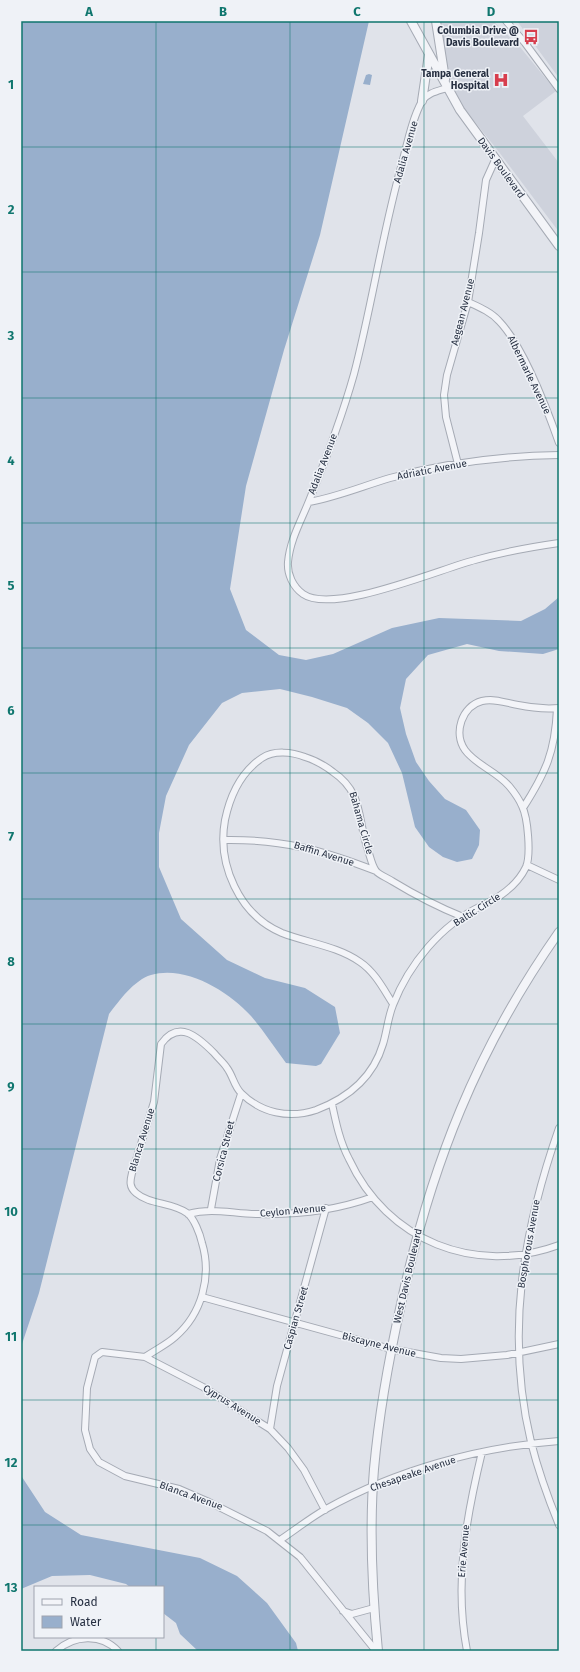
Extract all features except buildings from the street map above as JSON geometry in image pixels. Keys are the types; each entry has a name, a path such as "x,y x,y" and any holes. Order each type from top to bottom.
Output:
{"street":[{"name":"Davis Boulevard","path":"411,21 446,88 460,110 559,246"},
{"name":"Davis Boulevard","path":"436,21 446,88"},
{"path":"506,21 525,43 559,90"},
{"path":"422,101 429,53"},
{"path":"422,101 430,94 446,88"},
{"name":"Adalia Avenue","path":"422,101 410,133 391,206 353,378 334,437 295,535 288,564 291,581 303,594 320,600 337,599 375,591 506,552 559,543"},
{"name":"Aegean Avenue","path":"458,464 446,417 444,395 447,375 468,302 486,180 495,160"},
{"name":"Albermarle Avenue","path":"468,302 488,312 499,321 508,333 539,392 559,442"},
{"name":"Adriatic Avenue","path":"309,502 323,500 391,478 427,469 490,459 559,455"},
{"path":"523,808 539,783 550,759 555,737 558,708 529,707 497,700 486,700 474,704 469,708 462,719 459,733 466,752 499,776 509,786 523,808 528,841 527,865 559,880"},
{"name":"Bahama Circle","path":"376,871 367,846 352,788 340,776 322,764 298,754 274,754 265,757 252,766 242,778 230,800 225,823 224,840 228,869 240,897 250,910 266,924 282,933 330,948 360,962 374,976 393,1004"},
{"name":"Baffin Avenue","path":"224,840 295,845 376,871"},
{"name":"Baltic Circle","path":"241,1094 258,1106 275,1113 306,1112 332,1104 346,1096 367,1078 380,1055 393,1004 408,976 424,952 436,938 463,917 502,895 513,884 527,865"},
{"path":"376,871 418,896 463,917"},
{"name":"West Davis Boulevard","path":"377,1651 371,1530 373,1487 381,1406 391,1349 417,1235 448,1139 474,1077 512,1005 534,968 559,932"},
{"name":"Blanca Avenue","path":"188,1214 170,1206 144,1198 135,1192 131,1185 132,1173 154,1102 161,1044 166,1038 174,1033 184,1032 195,1035 226,1067 241,1094"},
{"name":"Corsica Street","path":"211,1209 220,1159 241,1094"},
{"path":"332,1104 336,1126 349,1161 373,1197 393,1218 417,1235 451,1250 496,1257 525,1256 559,1245"},
{"name":"Bosphorous Avenue","path":"559,1128 536,1202 525,1256 519,1300 519,1353 523,1398 531,1443 544,1486 559,1525"},
{"name":"Ceylon Avenue","path":"188,1214 211,1209 229,1212 268,1214 326,1208 373,1197"},
{"name":"Caspian Street","path":"270,1429 277,1386 326,1208"},
{"path":"145,1357 172,1340 184,1329 192,1318 202,1297 206,1277 206,1258 201,1239 188,1214"},
{"name":"Biscayne Avenue","path":"202,1297 391,1349 425,1356 461,1359 519,1353 559,1344"},
{"name":"Blanca Avenue","path":"102,1352 95,1357 91,1364 84,1421 86,1440 99,1462 125,1476 179,1490 209,1502 253,1523 280,1540 300,1557 316,1575 342,1611 377,1651"},
{"name":"Cyprus Avenue","path":"102,1352 145,1357 204,1387 270,1429 288,1448 304,1470 325,1510"},
{"name":"Chesapeake Avenue","path":"280,1540 325,1510 373,1487 432,1465 482,1452 531,1443 559,1441"},
{"name":"Erie Avenue","path":"467,1651 461,1602 462,1560 468,1512 482,1452"},
{"path":"342,1611 352,1614 374,1608"},
{"path":"56,1651 68,1642 88,1638 104,1642 118,1651"}],"shaded area":[{"path":"440,21 493,21 520,47 556,91 523,116 559,163 559,232 499,152 462,106 446,78"},
{"path":"517,21 559,21 559,78 528,36"}],"water":[{"path":"21,21 369,21 320,235 284,350 246,486 230,589 246,630 279,655 306,660 333,654 392,628 439,618 521,621 545,609 559,597 559,649 543,654 499,651 467,644 428,655 406,679 400,708 406,734 416,762 429,781 445,799 466,810 480,830 479,845 472,859 457,862 443,857 429,847 415,827 402,773 388,743 368,723 347,708 280,689 242,693 222,703 189,745 166,796 159,833 159,867 181,919 227,960 265,978 305,988 335,1007 340,1033 321,1064 316,1066 286,1063 251,1016 231,998 206,982 178,974 164,973 151,975 133,986 109,1014 39,1293 21,1347"},
{"path":"366,75 372,75 370,85 363,84"},
{"path":"21,1473 22,1477 45,1512 81,1535 200,1558 237,1576 267,1603 296,1643 298,1651 198,1651 180,1634 176,1623 164,1614 164,1586 129,1586 90,1575 52,1576 21,1589"}],"place":[{"name":"Columbia Drive @ Davis Boulevard","path":"531,37"},
{"name":"Tampa General Hospital","path":"501,80"}]}
